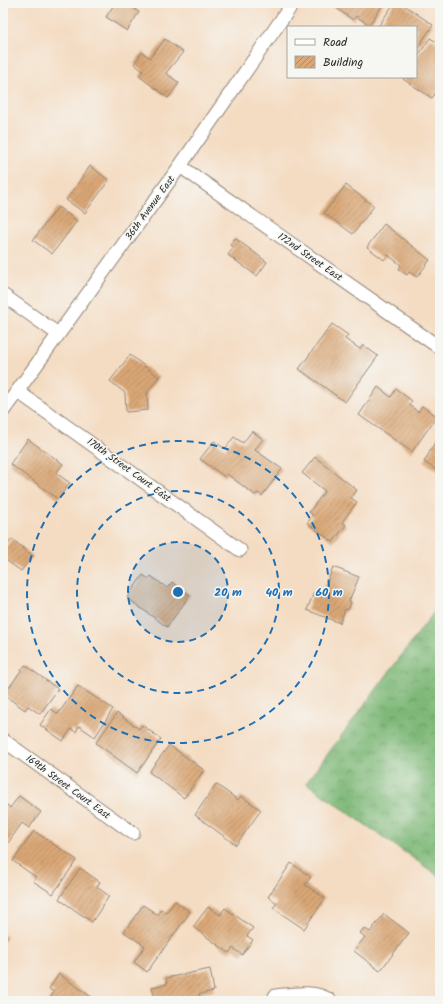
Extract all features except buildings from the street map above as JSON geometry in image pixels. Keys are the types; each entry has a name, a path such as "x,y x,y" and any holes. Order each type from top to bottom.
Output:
{"street":[{"name":"36th Avenue East","path":"3,411 180,166 293,3"},
{"name":"172nd Street East","path":"180,166 440,348"},
{"path":"3,295 58,334"},
{"name":"170th Street Court East","path":"17,391 240,550"},
{"name":"169th Street Court East","path":"3,740 133,834"},
{"path":"275,996 306,993 324,996 331,1001"}],"green space":[{"path":"440,604 440,877 306,783"}]}
